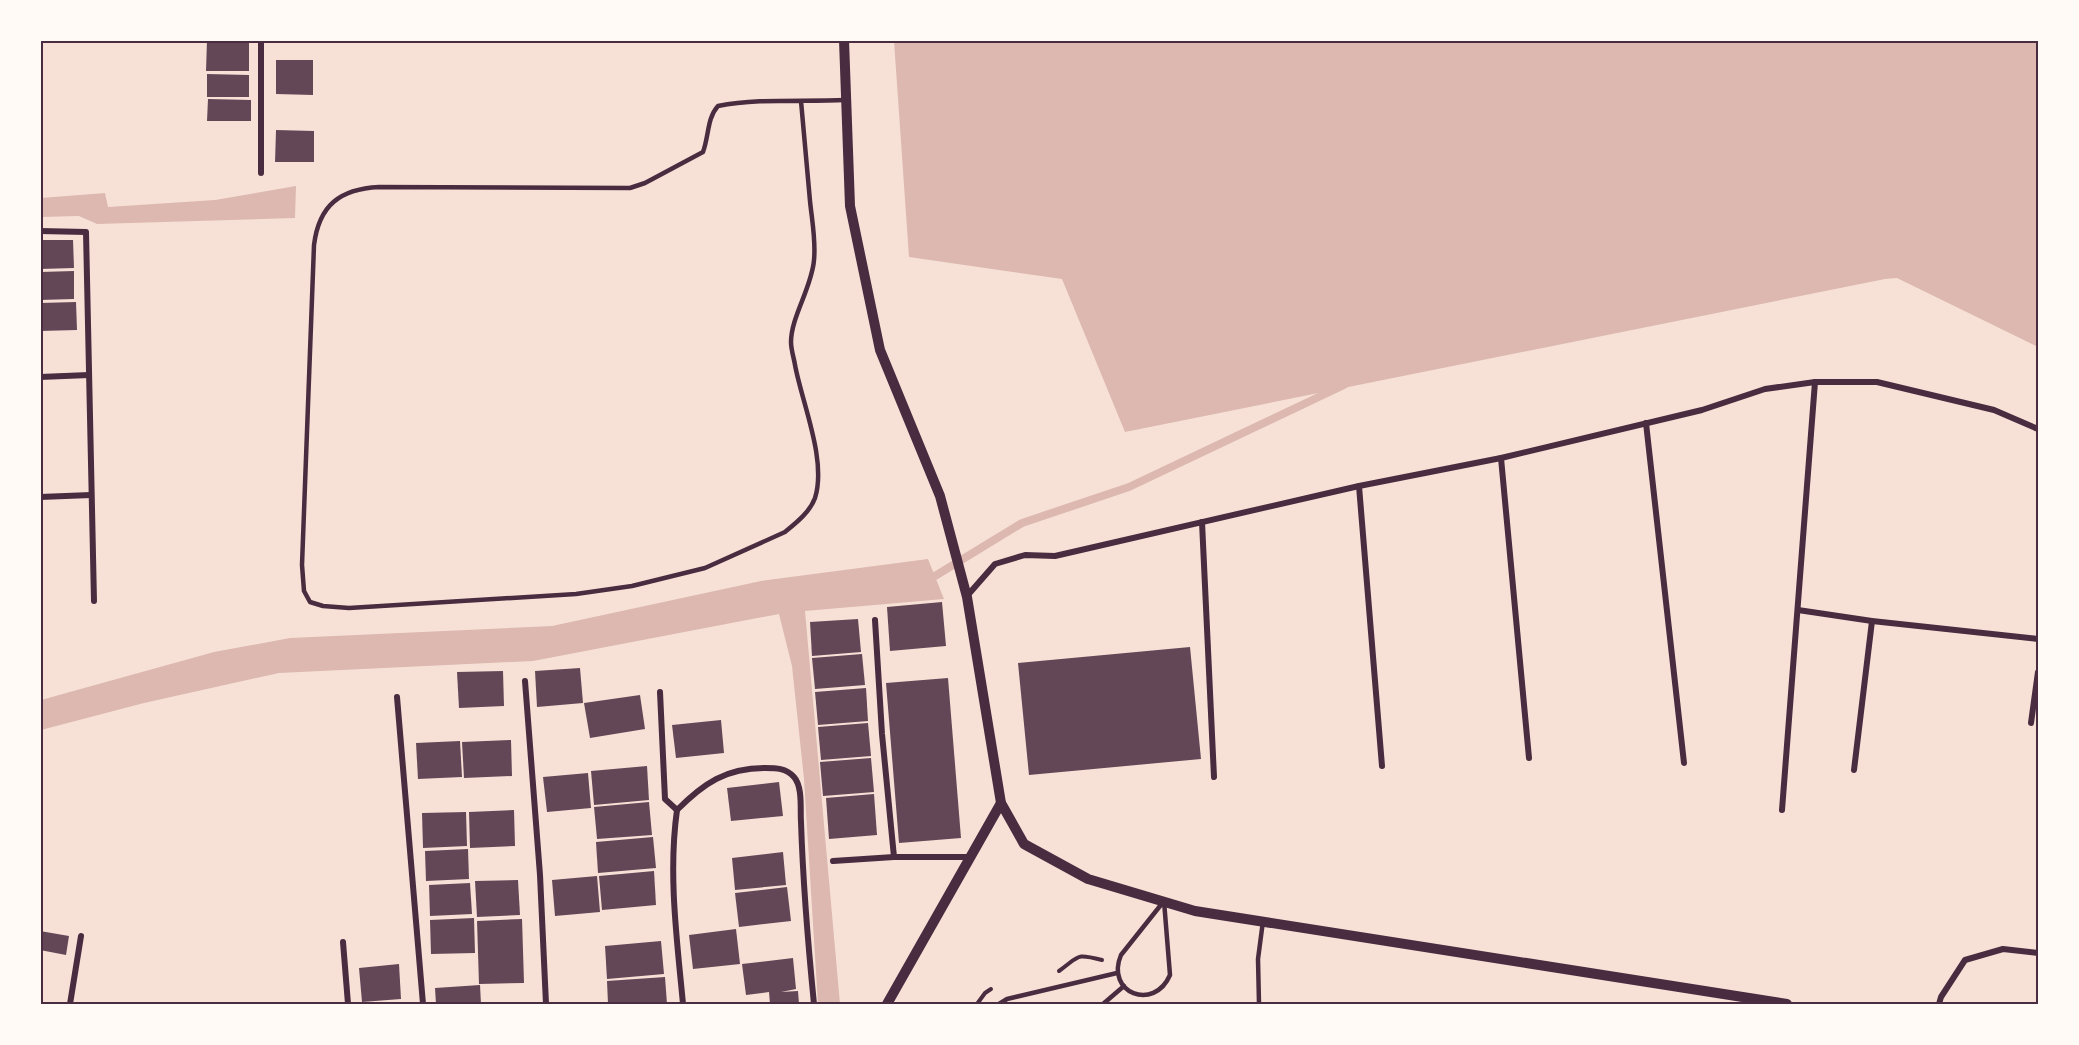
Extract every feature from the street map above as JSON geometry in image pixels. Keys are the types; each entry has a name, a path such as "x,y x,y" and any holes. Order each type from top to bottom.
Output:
{"street":[{"path":"261,40 261,173"},
{"path":"844,40 848,100 850,206 880,350 940,496 967,597 1000,803 1024,844 1088,879 1195,911 1787,1005"},
{"path":"40,231 86,232 93,601"},
{"path":"40,376 89,375"},
{"path":"967,597 995,564 1025,555 1055,556 1359,486 1501,458 1702,411 1765,388 1815,382 1877,382 1994,411 2038,429"},
{"path":"1782,810 1815,382"},
{"path":"1646,423 1684,763"},
{"path":"1501,458 1529,758"},
{"path":"1359,486 1382,766"},
{"path":"40,497 92,495"},
{"path":"1202,522 1214,777"},
{"path":"1798,610 1872,621 2038,639"},
{"path":"875,620 882,734 894,857"},
{"path":"1854,770 1872,621"},
{"path":"2031,723 2038,672"},
{"path":"525,681 540,875 546,1005"},
{"path":"660,693 665,799 677,810"},
{"path":"397,697 423,1005"},
{"path":"683,1005 673,878 673,839 677,810 710,782 729,772 754,768 781,768 795,778 800,795 803,868 814,1005"},
{"path":"887,1005 1000,803"},
{"path":"834,861 894,857 970,857"},
{"path":"70,1005 81,936"},
{"path":"343,942 348,1005"},
{"path":"1939,1005 1941,997 1965,960 2003,949 2038,953"}],"lane":[{"path":"801,101 815,236 814,261 812,276 791,342 797,375 814,437 817,483 815,499 797,523 785,532 705,568 632,586 576,594 349,608 323,606 310,602 304,591 302,565 314,245 321,216 330,204 345,193 371,187 630,188 645,183 703,152 710,115 718,106 740,103 801,101 848,100"},
{"path":"1164,901 1170,967 1166,983 1153,994 1144,996 1135,994 1124,986 1117,973 1118,963 1121,955 1164,901"},
{"path":"1259,1005 1258,959 1263,921"},
{"path":"999,1005 1007,999 1117,973"},
{"path":"1103,1005 1124,986"}],"shaded area":[{"path":"894,41 2038,41 2038,347 1897,278 1885,279 1125,432 1062,279 909,257"},
{"path":"296,186 295,218 97,224 79,216 41,217 41,198 105,193 108,207 215,200"},
{"path":"928,559 944,599 805,611 840,1004 818,1004 804,779 792,666 779,614 533,661 279,673 144,703 41,730 41,700 214,652 290,638 552,626 761,581"}],"building":[{"path":"207,40 249,40 249,71 206,71"},
{"path":"276,60 313,60 313,95 276,94"},
{"path":"207,74 249,75 249,97 207,97"},
{"path":"208,99 251,100 251,121 207,121"},
{"path":"276,130 314,131 314,162 275,162"},
{"path":"40,240 73,240 74,268 40,269"},
{"path":"74,271 74,299 40,300 40,272"},
{"path":"76,302 77,330 40,331 40,303"},
{"path":"942,602 946,646 890,651 887,607"},
{"path":"858,619 861,652 812,656 810,622"},
{"path":"1190,647 1201,759 1029,775 1018,663"},
{"path":"862,654 865,685 815,689 812,658"},
{"path":"580,668 583,703 537,707 535,671"},
{"path":"503,671 504,706 459,708 457,672"},
{"path":"948,678 961,838 899,843 886,683"},
{"path":"866,688 868,721 818,725 815,692"},
{"path":"640,695 645,729 590,738 584,703"},
{"path":"721,720 724,753 676,758 672,725"},
{"path":"868,723 871,756 821,760 818,727"},
{"path":"511,740 512,776 464,778 462,742"},
{"path":"460,741 462,777 418,779 416,743"},
{"path":"871,758 874,792 823,796 820,762"},
{"path":"647,766 649,800 594,805 591,771"},
{"path":"588,773 591,808 547,812 543,777"},
{"path":"779,782 783,816 731,821 727,788"},
{"path":"874,794 877,835 829,839 826,798"},
{"path":"649,802 652,835 597,839 594,807"},
{"path":"514,810 515,846 470,848 469,812"},
{"path":"466,812 467,846 423,848 422,813"},
{"path":"653,837 656,868 598,873 596,842"},
{"path":"468,849 469,879 426,881 425,851"},
{"path":"783,852 786,885 735,890 732,858"},
{"path":"654,871 656,905 602,910 599,876"},
{"path":"597,876 600,912 555,916 552,880"},
{"path":"518,880 520,915 477,917 475,881"},
{"path":"470,883 472,914 430,916 429,885"},
{"path":"787,887 791,921 739,927 735,893"},
{"path":"474,918 475,953 431,954 430,920"},
{"path":"522,919 524,983 479,984 477,921"},
{"path":"736,929 740,964 693,969 689,935"},
{"path":"40,931 69,936 66,955 40,950"},
{"path":"661,941 664,974 607,979 605,946"},
{"path":"793,958 796,989 781,992 798,991 799,1004 770,1004 769,992 746,995 742,964"},
{"path":"399,964 401,999 362,1002 359,968"},
{"path":"665,977 667,1004 608,1004 607,981"},
{"path":"480,985 481,1004 436,1004 435,988"}],"waterway":[{"path":"926,577 935,576 1022,523 1129,487 1344,385"}]}
